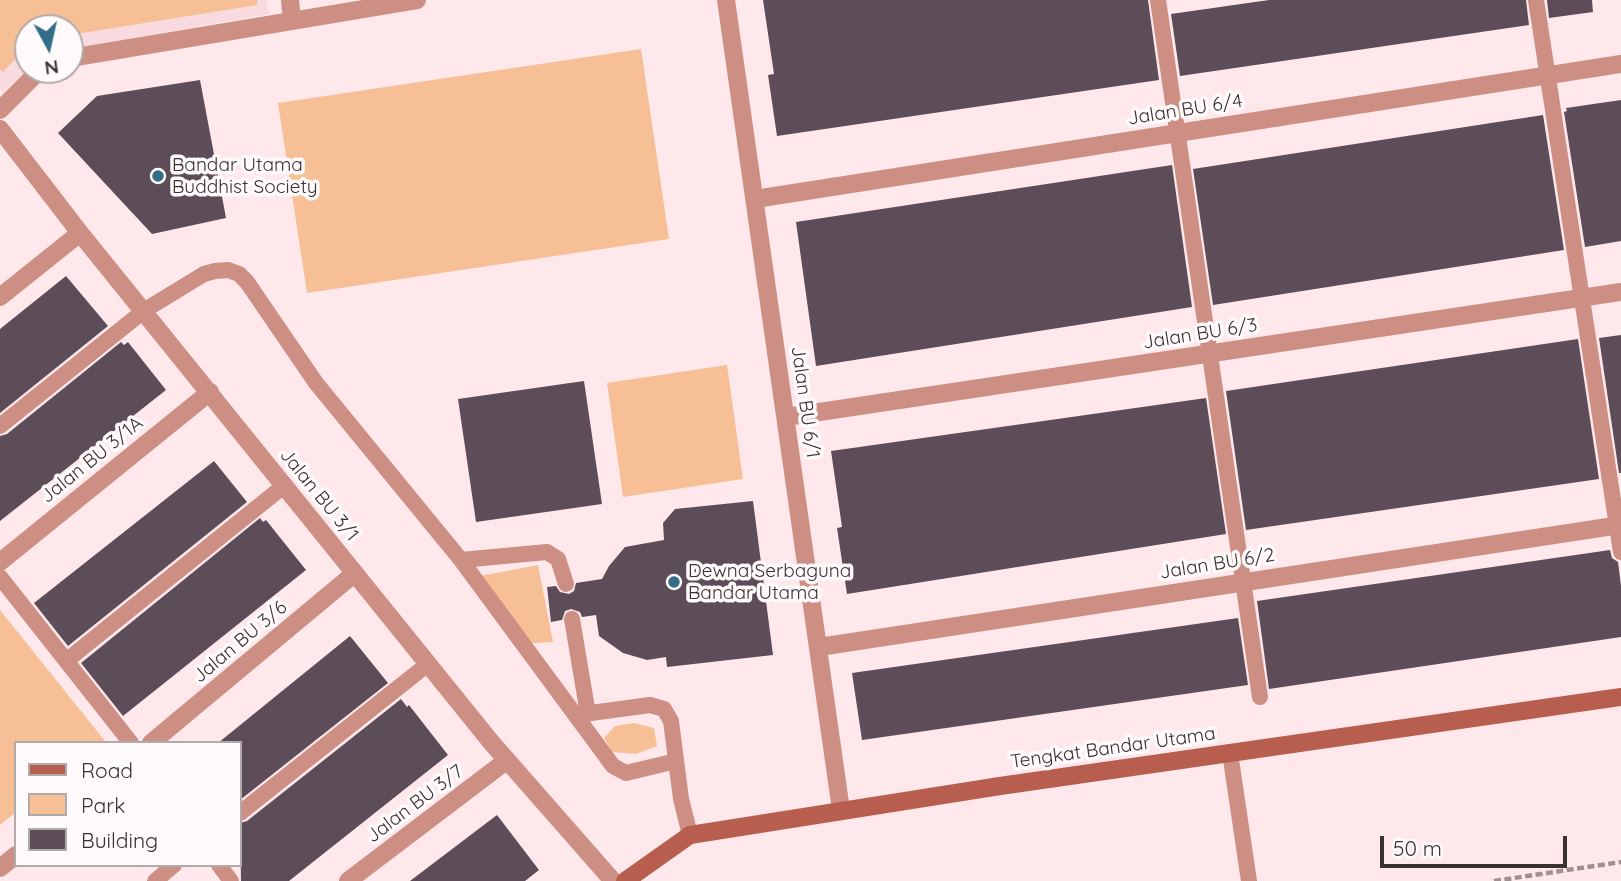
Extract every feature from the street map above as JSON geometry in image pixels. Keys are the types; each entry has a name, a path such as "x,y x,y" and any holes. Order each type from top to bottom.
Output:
{"street":[{"path":"290,0 292,20"},
{"path":"84,56 417,0"},
{"name":"Jalan BU 6/1","path":"726,0 841,810"},
{"name":"Jalan BU 6/4","path":"755,199 1621,64"},
{"path":"0,110 26,84"},
{"name":"Jalan BU 3/1","path":"0,129 80,233 145,310 506,761 613,881"},
{"path":"0,297 80,233"},
{"name":"Jalan BU 6/3","path":"786,417 1621,292"},
{"name":"Jalan BU 3/1A","path":"0,562 210,392"},
{"name":"Jalan BU 6/2","path":"819,647 1619,526"},
{"name":"Jalan BU 3/6","path":"153,741 355,573"},
{"name":"Tengkat Bandar Utama","path":"625,881 690,835 841,810 1621,697"},
{"name":"Jalan BU 3/7","path":"348,881 506,761"}],"lane":[{"path":"1158,0 1260,697"},
{"path":"1536,0 1621,552"},
{"path":"0,426 145,310 204,274 228,270 239,274 316,383 461,560 582,715 619,771 633,772 676,761"},
{"path":"66,661 285,485"},
{"path":"461,560 547,552 558,559 566,584"},
{"path":"0,577 129,741"},
{"path":"572,619 582,715"},
{"path":"242,811 428,664"},
{"path":"582,715 650,705 664,709 671,722 690,835"},
{"path":"1230,753 1249,881"},
{"path":"155,881 172,867"}],"path":[{"path":"1494,881 1621,862"}],"shaded area":[{"path":"0,0 267,0 269,14 84,47 84,14 14,14 14,82 3,92 0,89"}],"green space":[{"path":"0,0 257,0 257,5 84,33 84,14 14,14 14,61 3,72 0,69"},
{"path":"641,49 669,239 307,293 278,103"},
{"path":"727,365 743,479 623,497 607,383"},
{"path":"538,565 553,642 520,644 475,577"},
{"path":"0,610 105,741 14,741 14,814 0,825"},
{"path":"634,723 654,728 657,746 636,754 612,752 604,738 615,726"}],"building":[{"path":"763,0 1148,0 1159,80 777,136 768,75 774,74"},
{"path":"1269,0 1526,0 1529,25 1180,76 1171,14"},
{"path":"1547,0 1592,0 1593,12 1549,18"},
{"name":"Bandar Utama Buddhist Society","path":"200,80 226,218 152,234 58,133 97,96"},
{"path":"1621,100 1621,241 1585,247 1564,112 1567,111 1566,108"},
{"path":"1543,115 1564,250 1213,305 1193,169"},
{"path":"1172,165 1192,307 816,366 796,222"},
{"path":"66,276 108,326 0,413 0,329"},
{"path":"1621,335 1621,473 1619,473 1599,338"},
{"path":"1578,339 1599,479 1246,530 1226,391"},
{"path":"121,342 124,345 128,342 166,390 0,521 0,436 7,434"},
{"path":"584,381 602,504 476,522 458,399"},
{"path":"1206,398 1226,534 847,594 837,528 842,527 831,451"},
{"path":"214,461 247,502 68,646 34,603"},
{"name":"Dewna Serbaguna Bandar Utama","path":"753,501 773,655 667,667 666,657 647,660 623,653 599,636 596,615 582,617 580,612 571,609 565,611 562,620 551,622 547,587 556,586 560,592 569,594 574,591 576,583 602,579 625,547 664,540 663,523 675,509"},
{"path":"260,518 263,522 266,520 306,570 123,716 81,663"},
{"path":"1610,550 1612,558 1618,562 1621,637 1269,689 1257,601"},
{"path":"1238,618 1248,685 862,740 852,673"},
{"path":"350,636 388,683 242,798 242,741 220,741"},
{"path":"401,699 407,707 409,705 448,755 289,881 241,881 242,822"},
{"path":"497,815 539,870 525,881 410,881"}],"place":[{"name":"Bandar Utama Buddhist Society","path":"158,176"},
{"name":"Dewna Serbaguna Bandar Utama","path":"674,582"}]}
